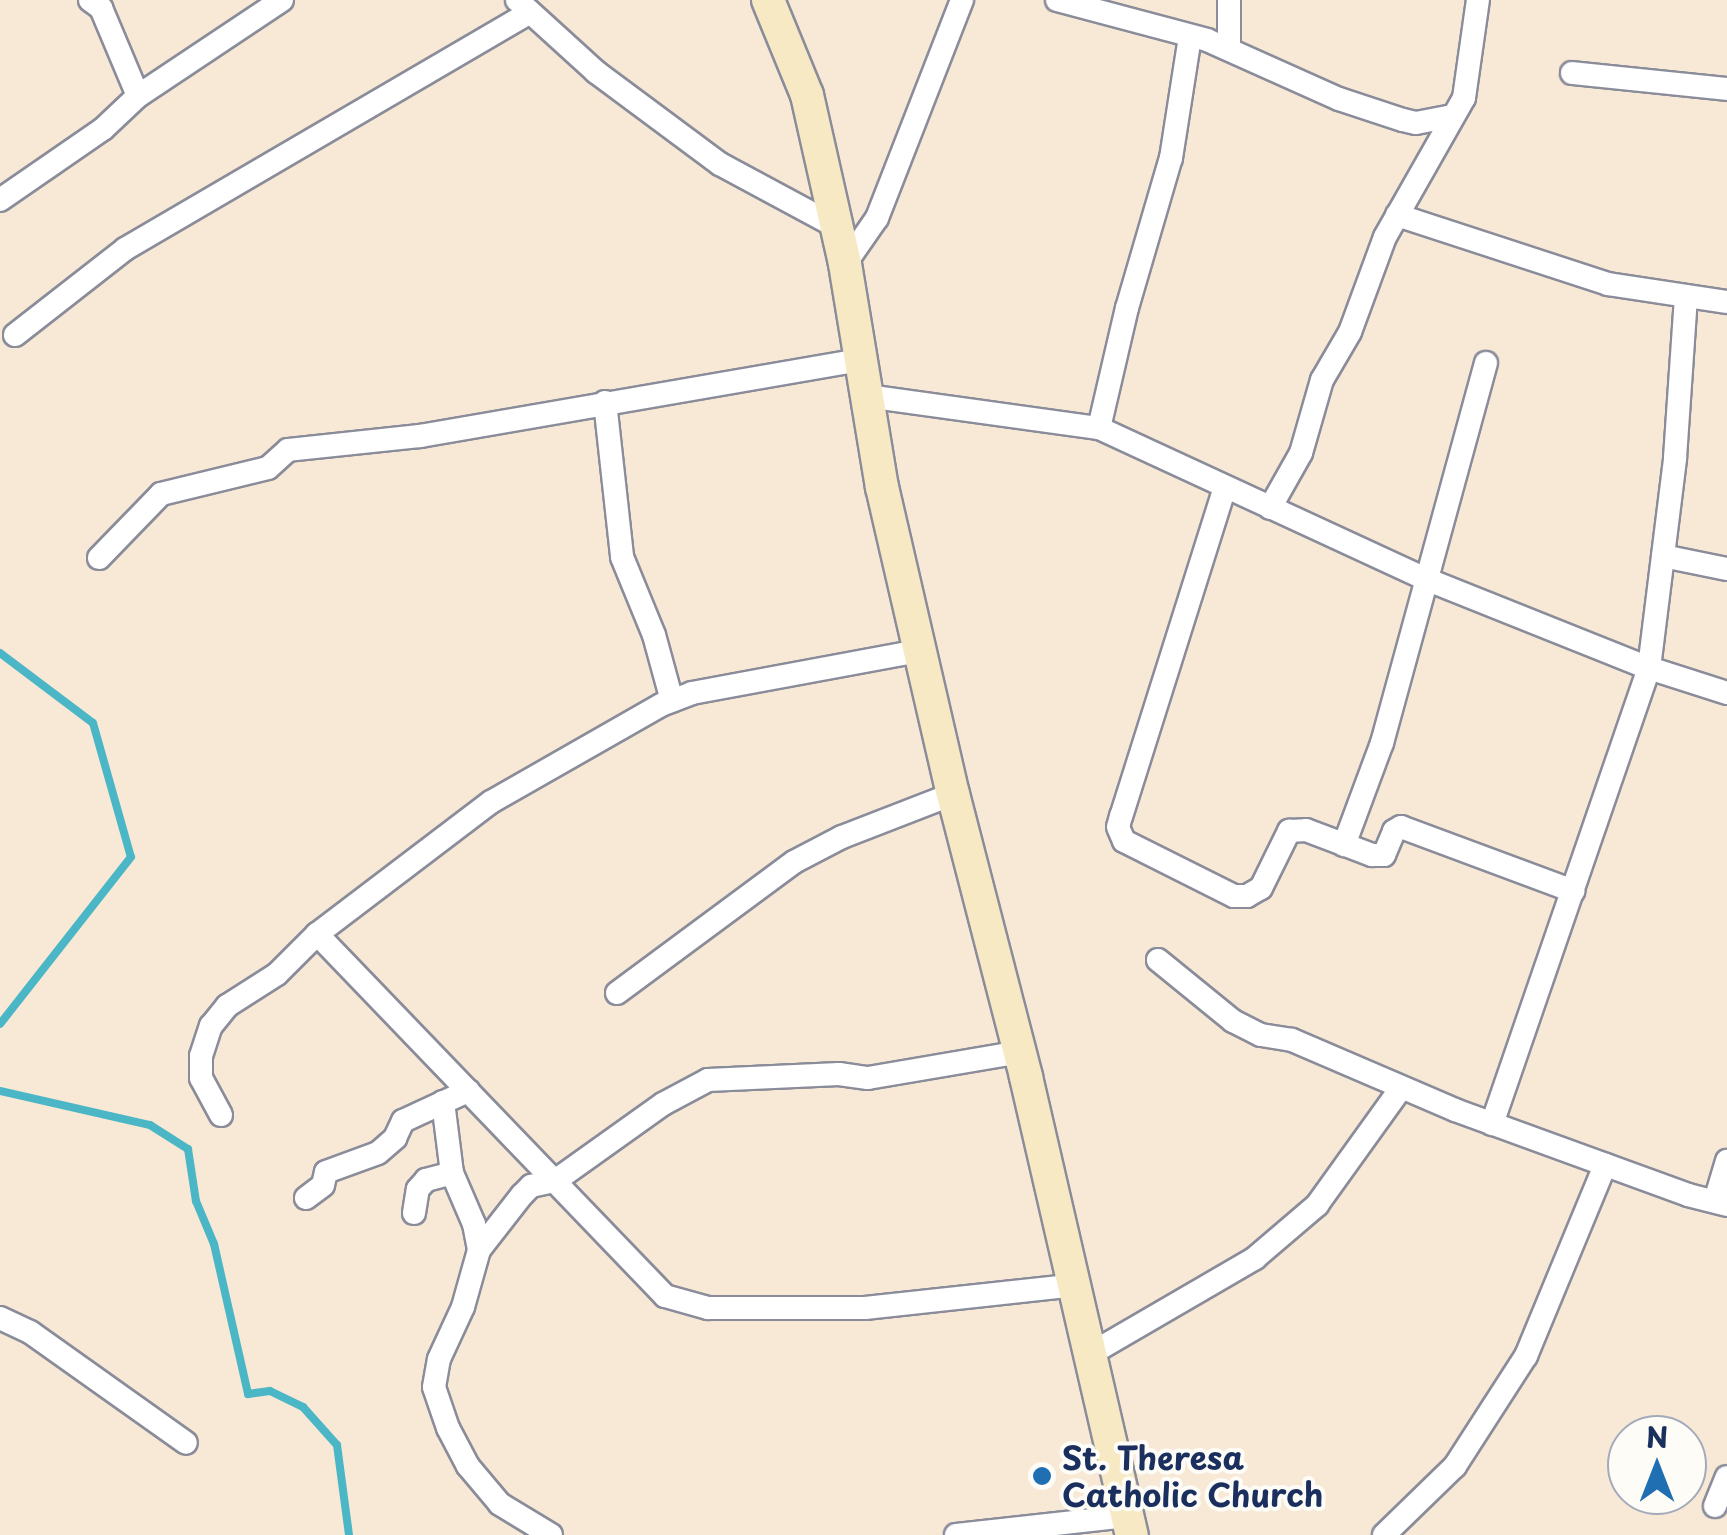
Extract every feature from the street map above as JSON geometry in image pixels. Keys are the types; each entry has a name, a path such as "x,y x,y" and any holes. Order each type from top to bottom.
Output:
{"street":[{"path":"90,0 101,8 138,96"},
{"path":"0,200 102,129 138,96 282,0"},
{"path":"768,0 807,95 845,264 882,487 919,651 1020,1052 1130,1525 956,1535"},
{"path":"845,264 878,218 962,0"},
{"path":"1057,0 1190,36 1339,99 1402,120 1416,123 1452,116"},
{"path":"1228,50 1229,0"},
{"path":"1270,508 1301,453 1322,380 1350,332 1397,216 1470,80 1478,0"},
{"path":"15,335 125,249 524,6 596,72 720,164 837,227"},
{"path":"1099,428 1127,308 1170,158 1190,36"},
{"path":"1572,73 1727,89"},
{"path":"1397,216 1608,284 1727,302"},
{"path":"1492,1124 1650,668 1675,458 1686,296"},
{"path":"100,558 160,494 268,468 288,450 420,436 861,360"},
{"path":"1344,845 1382,742 1486,363"},
{"path":"867,396 1099,428 1426,579 1650,668 1727,693"},
{"path":"604,402 622,557 654,635 672,701"},
{"path":"1225,487 1118,827 1124,841 1234,896 1247,896 1261,888 1288,831 1306,830 1384,855 1394,831 1400,827 1573,891"},
{"path":"1663,556 1727,569"},
{"path":"221,1115 200,1078 200,1056 211,1026 227,1006 277,974 316,934 490,802 692,693 919,651"},
{"path":"617,993 794,862 842,837 953,794"},
{"path":"316,934 664,1296 708,1308 865,1308 1076,1285"},
{"path":"1158,960 1233,1020 1605,1165 1721,1203 1727,1161"},
{"path":"551,1535 500,1504 468,1466 448,1428 434,1387 439,1359 463,1307 479,1250 530,1186 555,1180 663,1104 708,1080 839,1074 868,1078 1020,1052"},
{"path":"1092,1353 1255,1258 1317,1205 1402,1088"},
{"path":"306,1198 323,1184 326,1172 378,1154 395,1138 403,1121 468,1091"},
{"path":"443,1102 452,1173 474,1224 479,1250"},
{"path":"1384,1535 1456,1466 1526,1356 1605,1165"},
{"path":"414,1213 418,1189 426,1180 452,1173"},
{"path":"0,1318 30,1332 186,1443"},
{"path":"1715,1506 1727,1477"}],"waterway":[{"path":"0,653 93,723 131,857 0,1024"},
{"path":"0,1091 150,1125 188,1149 196,1201 214,1244 248,1394 270,1391 303,1407 337,1445 349,1535"}],"place":[{"name":"St. Theresa Catholic Church","path":"1042,1476"}]}
